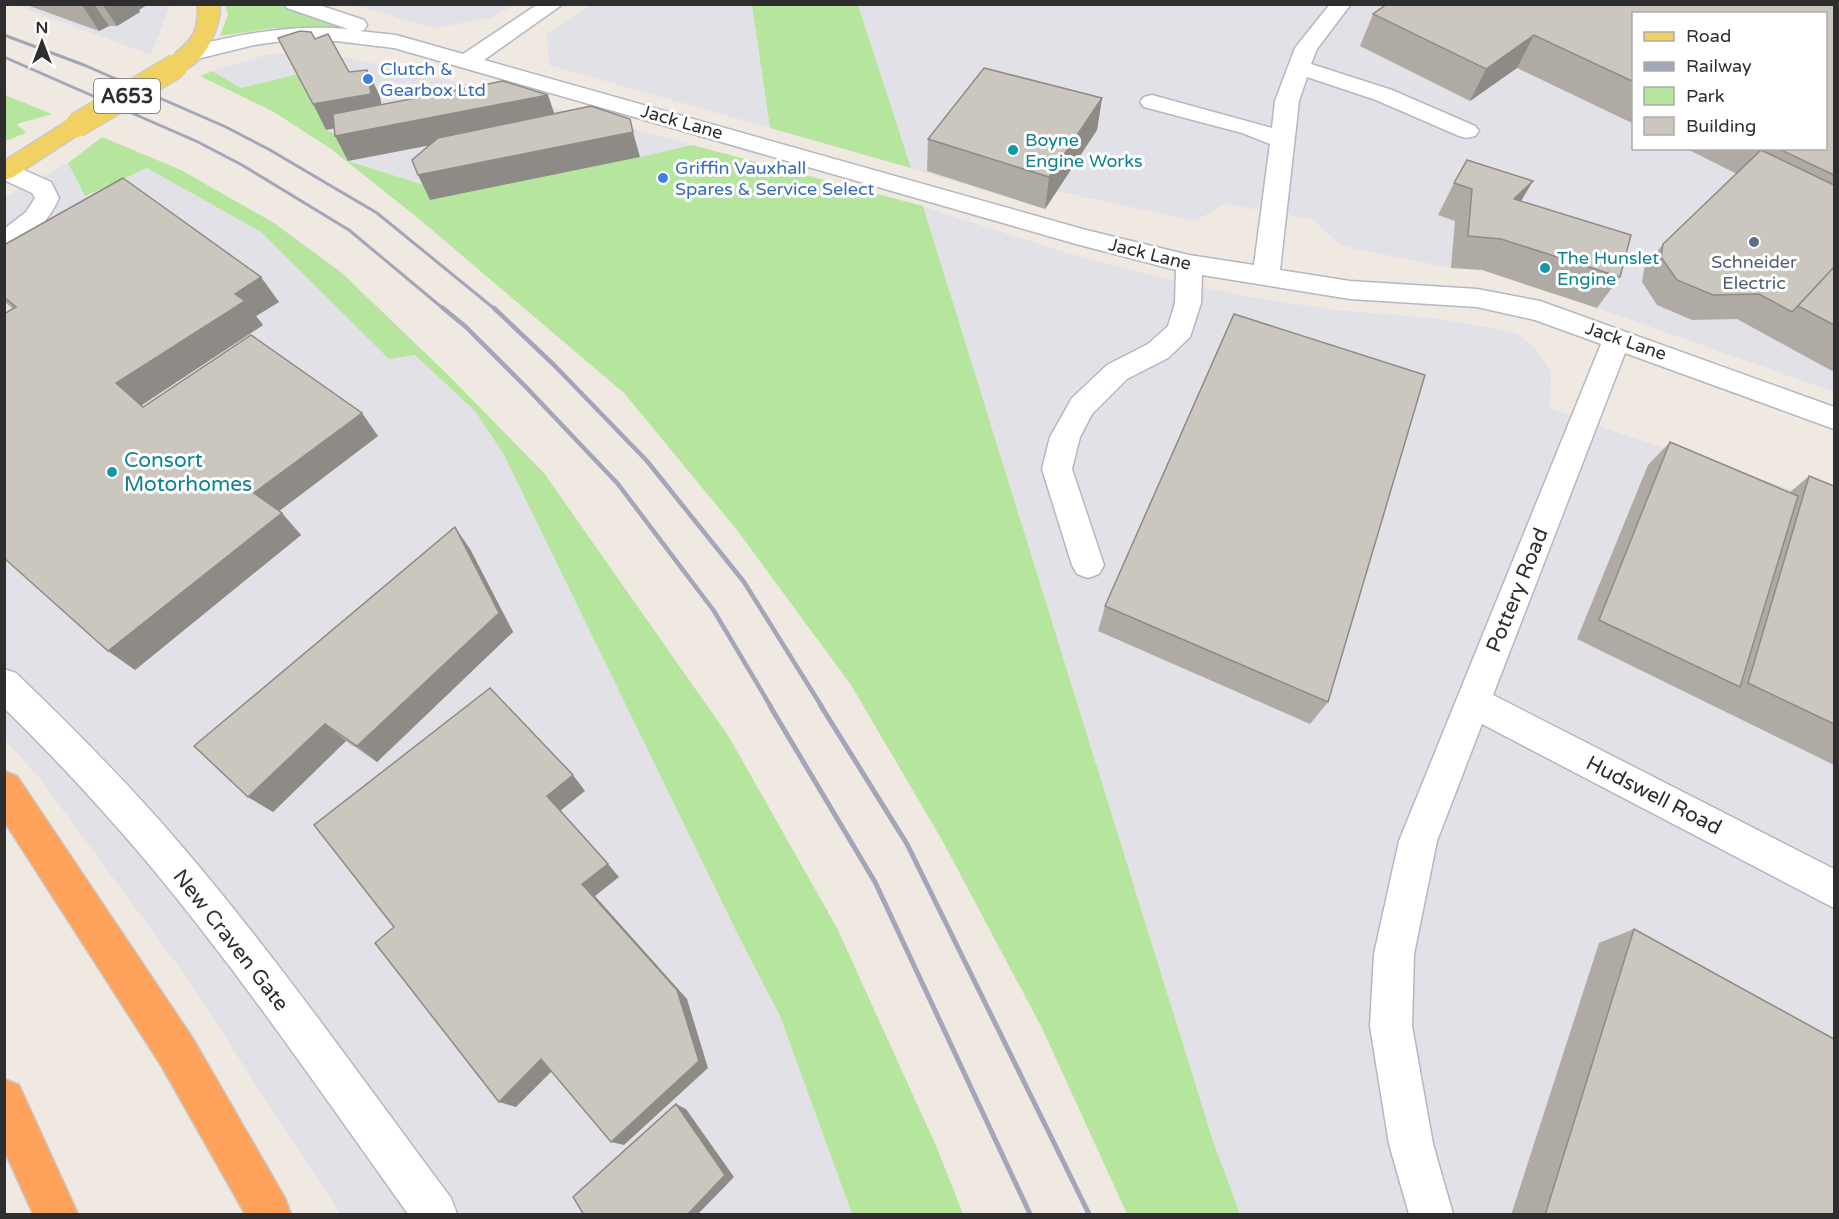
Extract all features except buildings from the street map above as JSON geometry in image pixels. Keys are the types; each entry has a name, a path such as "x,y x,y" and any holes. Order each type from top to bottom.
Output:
{"highway":[{"path":"4,788 177,1052 269,1215"},
{"path":"4,1100 56,1215"}],"main road":[{"name":"A653","path":"5,166 52,141 185,59 211,22 209,4"}],"street":[{"path":"294,4 351,23 396,42"},
{"path":"468,61 553,4"},
{"path":"1266,277 1287,101 1306,48 1341,4"},
{"path":"185,59 253,38 296,33 396,42"},
{"name":"Jack Lane","path":"396,42 1189,264 1350,290 1477,298 1540,311 1834,418"},
{"path":"1299,67 1384,95 1467,131"},
{"path":"1152,102 1250,128 1281,140"},
{"path":"4,241 29,225 42,210 47,198 42,188 5,166"},
{"path":"1088,565 1057,469 1065,437 1082,406 1117,372 1158,351 1180,330 1188,303 1189,264"},
{"name":"Pottery Road","path":"1431,1215 1411,1143 1391,1026 1394,954 1418,842 1617,338"},
{"name":"New Craven Gate","path":"4,684 74,753 165,856 261,977 435,1215"},
{"name":"Hudswell Road","path":"1473,702 1834,889"}],"shaded area":[{"path":"16,5 170,5 151,55"},
{"path":"354,5 514,5 490,18 434,28"},
{"path":"591,5 752,5 770,128 549,65 547,33"},
{"path":"858,5 1834,5 1834,392 1482,270 1451,268 1342,246 1312,219 1225,204 1195,221 1057,191 1045,209 911,168"},
{"path":"293,52 348,58 474,86 692,145 640,157 424,185 348,161 326,130 298,74 240,88 212,71 266,55"},
{"path":"68,163 86,196 147,168 261,232 389,359 415,355 475,411 503,453 738,935 780,1016 852,1214 340,1214 184,974 37,775 5,740 5,197"},
{"path":"923,206 1060,251 1238,295 1334,310 1441,319 1517,333 1536,349 1551,371 1550,408 1628,436 1834,503 1834,1214 1240,1214 1213,1141"}],"green space":[{"path":"225,5 278,5 338,22 354,30 274,28 220,36 228,14"},
{"path":"752,5 858,5 911,168 770,128"},
{"path":"212,71 241,88 298,74 326,130 347,139 348,161 424,185 640,157 692,145 923,206 1213,1141 1240,1214 1127,1214 1042,1028 942,840 851,685 737,530 624,393 418,218 331,149 274,112 200,76"},
{"path":"5,95 52,114 17,124 26,133 5,141"},
{"path":"102,137 181,170 274,223 342,273 446,373 544,473 729,737 837,928 937,1148 963,1214 852,1214 780,1016 738,935 503,453 475,411 415,355 389,359 261,232 147,168 85,196 68,163"}],"railway":[{"path":"4,35 84,65 226,127 270,150 377,213 496,310"},
{"path":"4,57 198,142 242,165 349,230 445,310"},
{"path":"443,308 466,327 525,386 618,484 714,611 771,707"},
{"path":"494,308 554,365 647,461 744,582 822,707"},
{"path":"770,706 875,882 1030,1214"},
{"path":"821,706 907,844 1089,1214"}],"place":[{"name":"Clutch & Gearbox Ltd","path":"368,79"},
{"name":"Boyne Engine Works","path":"1013,150"},
{"name":"Griffin Vauxhall Spares & Service Select","path":"663,178"},
{"name":"Schneider Electric","path":"1754,242"},
{"name":"The Hunslet Engine","path":"1545,268"},
{"name":"Consort Motorhomes","path":"112,472"}]}
